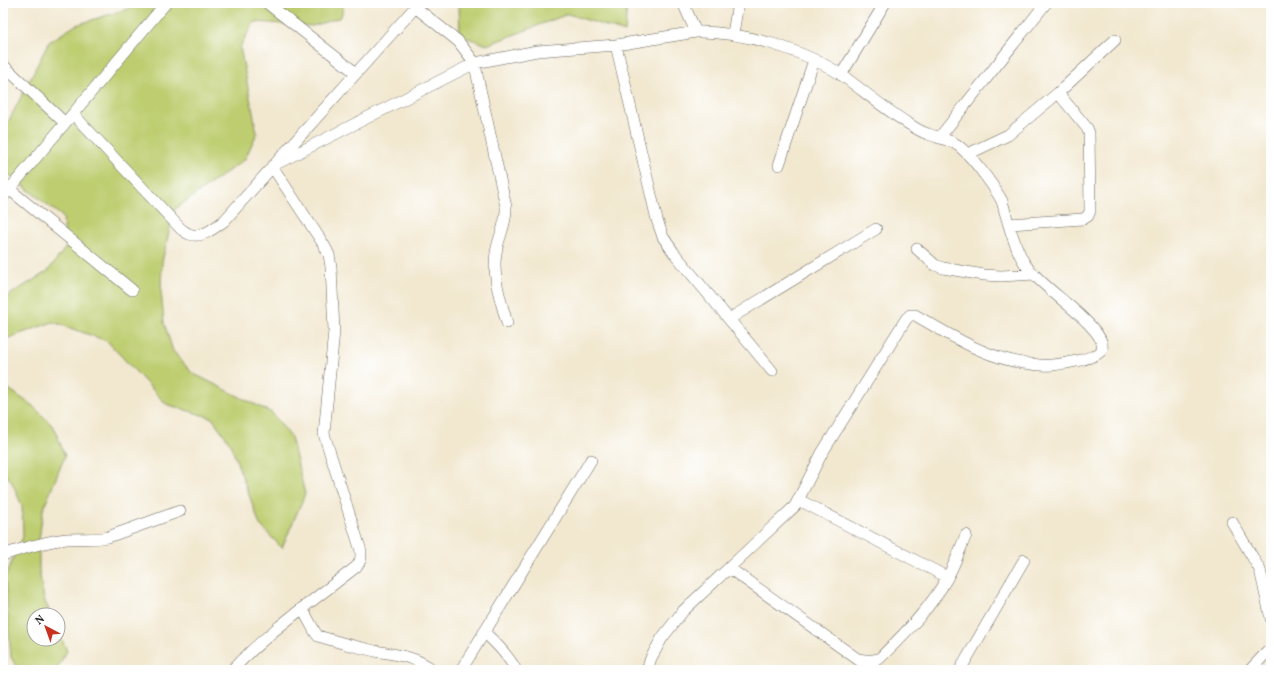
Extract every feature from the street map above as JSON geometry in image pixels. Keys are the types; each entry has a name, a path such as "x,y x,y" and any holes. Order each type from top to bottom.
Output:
{"street":[{"path":"132,290 5,190 73,114 166,3"},
{"path":"267,3 356,73"},
{"path":"683,3 696,32"},
{"path":"733,34 738,3"},
{"path":"841,75 885,3"},
{"path":"940,138 1046,3"},
{"path":"73,114 181,228 189,234 199,235 212,231 224,221 417,5 458,41 476,64 477,75 506,207 506,215 496,253 495,268 497,284 507,323"},
{"path":"272,166 476,64 537,51 616,45 696,32 733,34 796,52 814,60 841,75 909,124 926,133 952,142 961,147 968,154 1002,201 1020,255 1027,267 1080,316 1098,335 1102,341 1103,348 1095,356 1069,363 1047,366 1019,363 992,355 965,344 915,315 910,315 906,319 822,453 799,500 791,511 683,611 662,638 651,658 647,670"},
{"path":"968,154 1008,135 1058,93 1115,40"},
{"path":"616,45 657,220 663,237 674,253 772,371"},
{"path":"779,165 814,60"},
{"path":"3,65 65,123"},
{"path":"1009,224 1083,219 1088,216 1090,211 1089,134 1087,128 1058,93"},
{"path":"232,670 302,608 360,563 360,551 324,434 334,331 331,267 329,255 272,166"},
{"path":"729,320 876,229"},
{"path":"917,249 935,265 943,268 984,275 1001,276 1034,274"},
{"path":"461,670 591,460"},
{"path":"799,500 947,577"},
{"path":"3,555 48,542 67,539 108,538 180,511"},
{"path":"1232,522 1260,570 1271,619"},
{"path":"858,659 876,660 880,658 914,624 931,602 947,577 966,535"},
{"path":"960,670 1024,560"},
{"path":"729,568 873,670"},
{"path":"302,608 318,636 374,651 406,656 419,660 433,670"},
{"path":"484,632 499,646 512,662 516,670"},
{"path":"1250,670 1271,648"}],"green space":[{"path":"146,3 344,3 341,17 313,26 254,22 240,47 257,133 245,159 174,210 162,262 161,291 164,323 173,351 192,373 272,413 291,437 305,494 282,548 260,525 230,443 212,418 166,404 107,341 53,322 3,340 3,299 48,271 66,247 63,217 3,170 3,132 49,42 76,25"},
{"path":"461,3 627,3 625,32 568,14 487,45 460,35 459,5"},
{"path":"3,385 33,406 54,427 65,456 43,510 39,540 39,570 44,599 48,607 26,607 26,647 65,647 67,651 56,670 18,670 11,657 5,578 23,537 22,506 11,480 3,473"}]}
